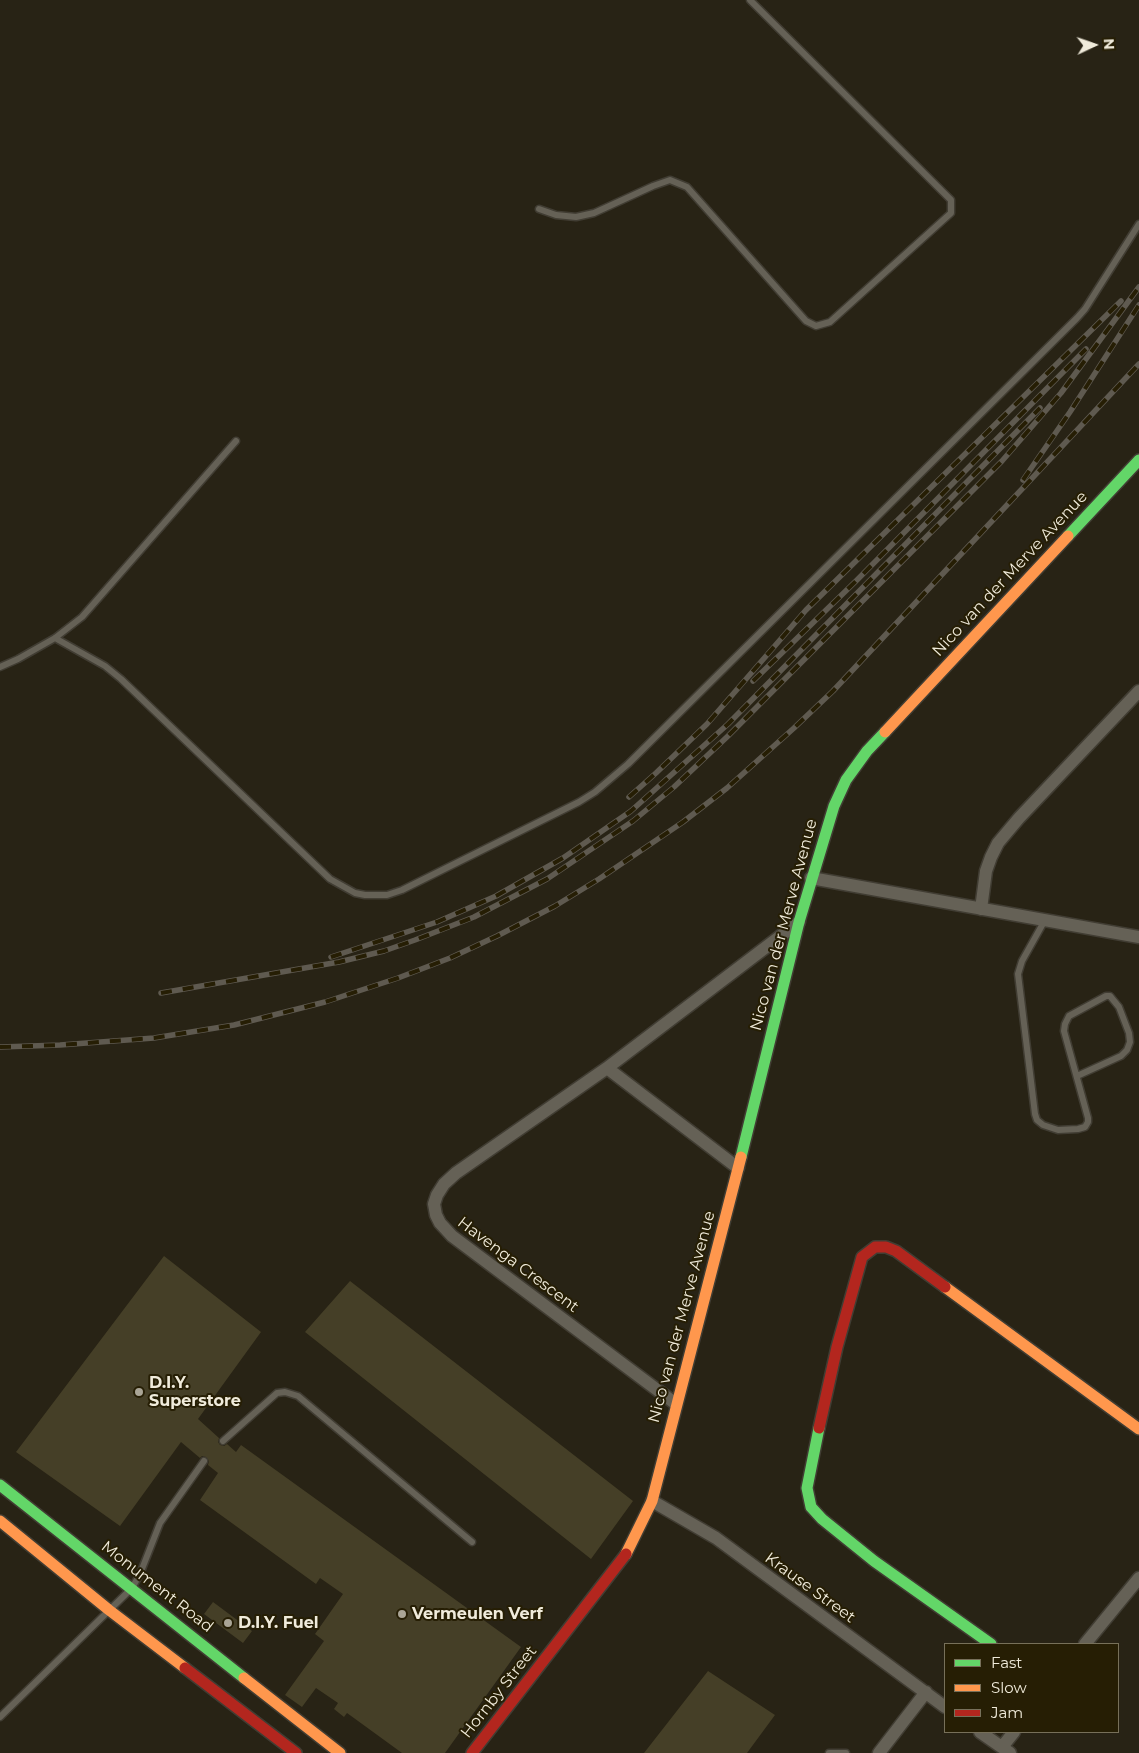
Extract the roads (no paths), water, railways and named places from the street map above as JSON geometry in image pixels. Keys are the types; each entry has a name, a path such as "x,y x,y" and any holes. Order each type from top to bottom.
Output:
{"street":[{"name":"Nico van der Merve Avenue","path":"652,1502 799,922 834,806 841,789 852,769 867,750 1139,460"},
{"path":"981,908 986,870 998,843 1139,690"},
{"path":"812,878 1139,937"},
{"name":"Havenga Crescent","path":"676,1404 444,1230 436,1214 434,1204 444,1184 456,1173 607,1068 799,922"},
{"path":"607,1068 738,1168"},
{"path":"991,1643 874,1561 822,1519 811,1507 806,1488 809,1472 837,1347 862,1257 875,1247 896,1251 1139,1429"},
{"name":"Monument Road","path":"0,1485 340,1753"},
{"name":"Krause Street","path":"652,1502 716,1538 944,1705"},
{"name":"Hornby Street","path":"472,1753 629,1550 652,1502"},
{"path":"0,1521 109,1610 296,1753"},
{"path":"1086,1643 1139,1578"},
{"path":"879,1753 926,1692"},
{"path":"981,1733 1006,1750 1014,1733"}],"lane":[{"path":"539,209 556,215 576,217 594,213 670,180 687,187 806,321 816,326 830,322 951,213 951,200 750,0"},
{"path":"55,638 98,661 121,679 330,879 356,893 365,895 387,895 402,890 579,802 595,792 628,764 1077,318 1085,309 1139,224"},
{"path":"0,667 55,638 82,617 236,441"},
{"path":"1045,920 1022,961 1018,974 1034,1114 1043,1126 1058,1130 1085,1127 1088,1118 1064,1031 1064,1024 1069,1016 1106,996 1110,996 1119,1007 1129,1033 1130,1042 1127,1050 1121,1056 1077,1076"},
{"path":"223,1441 277,1393 285,1392 298,1396 472,1542"},
{"path":"0,1717 132,1588 140,1574 160,1523 204,1461"},
{"path":"828,1753 846,1753"}],"railway":[{"path":"161,993 339,962 384,951 415,940 474,917 547,879 633,821 674,787 728,736 1002,461 1061,393 1139,287"},
{"path":"629,797 707,724 806,610 1121,301"},
{"path":"1023,480 1070,412 1139,305"},
{"path":"753,681 856,581 1086,349"},
{"path":"0,1047 60,1045 154,1038 234,1025 325,1002 398,978 450,958 555,906 599,879 683,822 727,788 794,728 833,691 1139,364"},
{"path":"331,957 437,922 496,896 563,858 631,811 728,724 1040,408"}],"place":[{"name":"D.I.Y. Superstore","path":"139,1392"},
{"name":"Vermeulen Verf","path":"402,1614"},
{"name":"D.I.Y. Fuel","path":"228,1623"}]}
